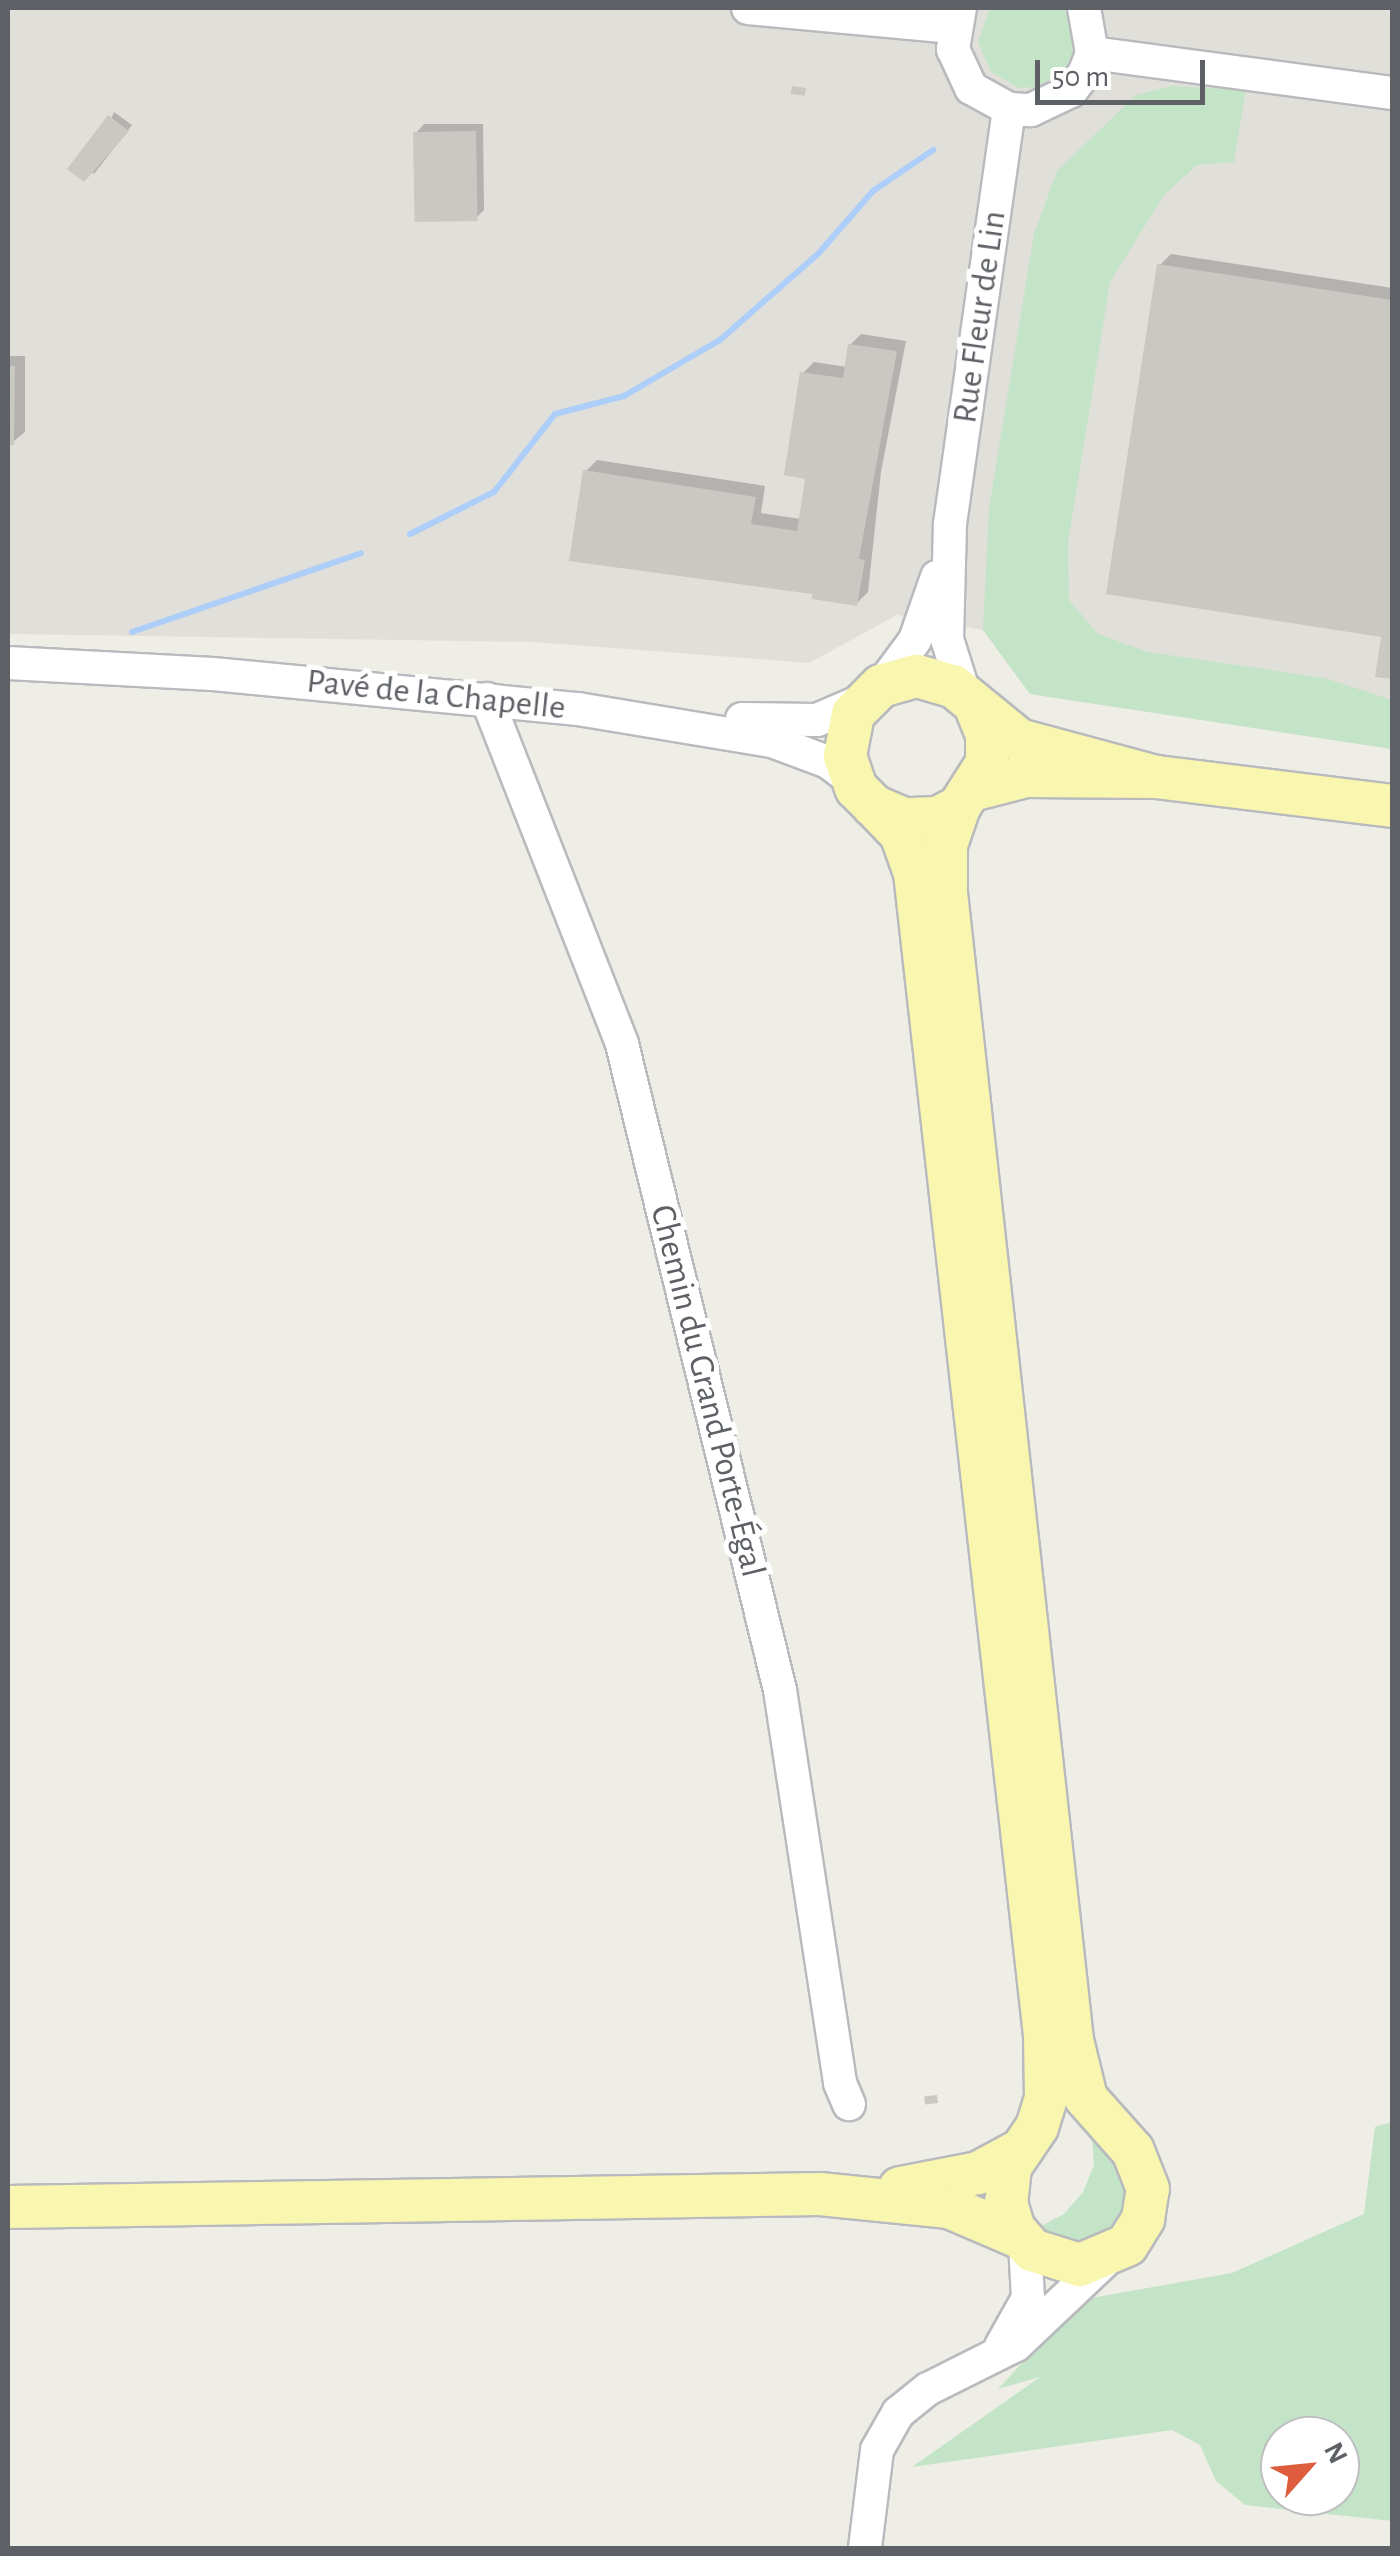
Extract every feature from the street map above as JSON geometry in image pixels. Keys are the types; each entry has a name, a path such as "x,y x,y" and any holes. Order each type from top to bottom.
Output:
{"main road":[{"name":"Pavé de la Chapelle","path":"872,693 925,677 971,702 1019,740 1156,777"},
{"path":"872,693 846,738 863,793 912,856 1048,2069 1042,2113 1022,2147 1005,2194 1022,2240"},
{"path":"820,2194 949,2207 1070,2265 1110,2257 1133,2237 1148,2199 1139,2159 1110,2130 1080,2082 1068,2012 946,893 946,845 988,750 971,702"},
{"name":"Pavé de la Chapelle","path":"863,793 912,820 1026,776 1156,777 1392,806"},
{"path":"8,2207 820,2194 962,2178 1065,2123 1110,2130"}],"street":[{"path":"748,8 957,17 953,49 965,79 989,102 1009,109 1042,107 1071,92 1092,53 1084,8"},
{"path":"1092,53 1392,94"},
{"name":"Rue Fleur de Lin","path":"971,702 947,639 950,524 1009,109"},
{"name":"Rue Fleur de Lin","path":"872,693 915,640 950,524"},
{"name":"Pavé de la Chapelle","path":"8,663 578,709 772,742 828,762 863,793"},
{"path":"578,709 797,722 833,716 872,693"},
{"name":"Chemin du Grand Porte-Égal","path":"487,699 622,1044 780,1690 840,2084 849,2104"},
{"path":"974,2368 1013,2333 1026,2310 1022,2240"},
{"path":"865,2548 871,2479 886,2430 912,2400 1030,2335 1110,2257"}],"shaded area":[{"path":"8,8 1392,8 1392,749 1030,694 983,630 897,615 809,663 534,642 8,634"}],"green space":[{"path":"990,8 1064,8 1076,43 1064,72 1036,87 1019,88 991,72 978,42"},
{"path":"1171,86 1246,90 1234,162 1197,165 1164,195 1110,282 1068,543 1069,600 1098,634 1148,652 1324,678 1392,700 1392,749 1030,694 983,630 989,508 1034,234 1057,171 1136,95"},
{"path":"1392,2122 1392,2521 1346,2516 1360,2516 1360,2416 1260,2416 1260,2507 1245,2505 1216,2481 1200,2445 1172,2430 912,2467 1040,2377 998,2389 1080,2300 1232,2273 1364,2214 1375,2127"},
{"path":"1092,2139 1122,2160 1130,2208 1099,2245 1050,2244 1039,2227 1064,2214 1083,2192 1094,2165"}],"building":[{"path":"792,86 806,88 805,96 791,94"},
{"path":"108,115 129,131 84,182 67,169"},
{"path":"476,131 478,221 415,222 413,132"},
{"path":"1157,264 1392,300 1392,679 1375,677 1381,637 1106,594"},
{"path":"848,344 897,351 859,559 865,560 857,606 812,599 812,594 569,561 583,470 756,497 751,524 797,531 805,479 784,475 800,372 843,378"},
{"path":"8,366 15,366 14,445 8,445"},
{"path":"937,2095 938,2103 925,2105 924,2097"}],"waterway":[{"path":"410,534 494,492 555,414 624,396 720,340 818,254 873,191 933,150"},
{"path":"132,632 361,553"}]}
